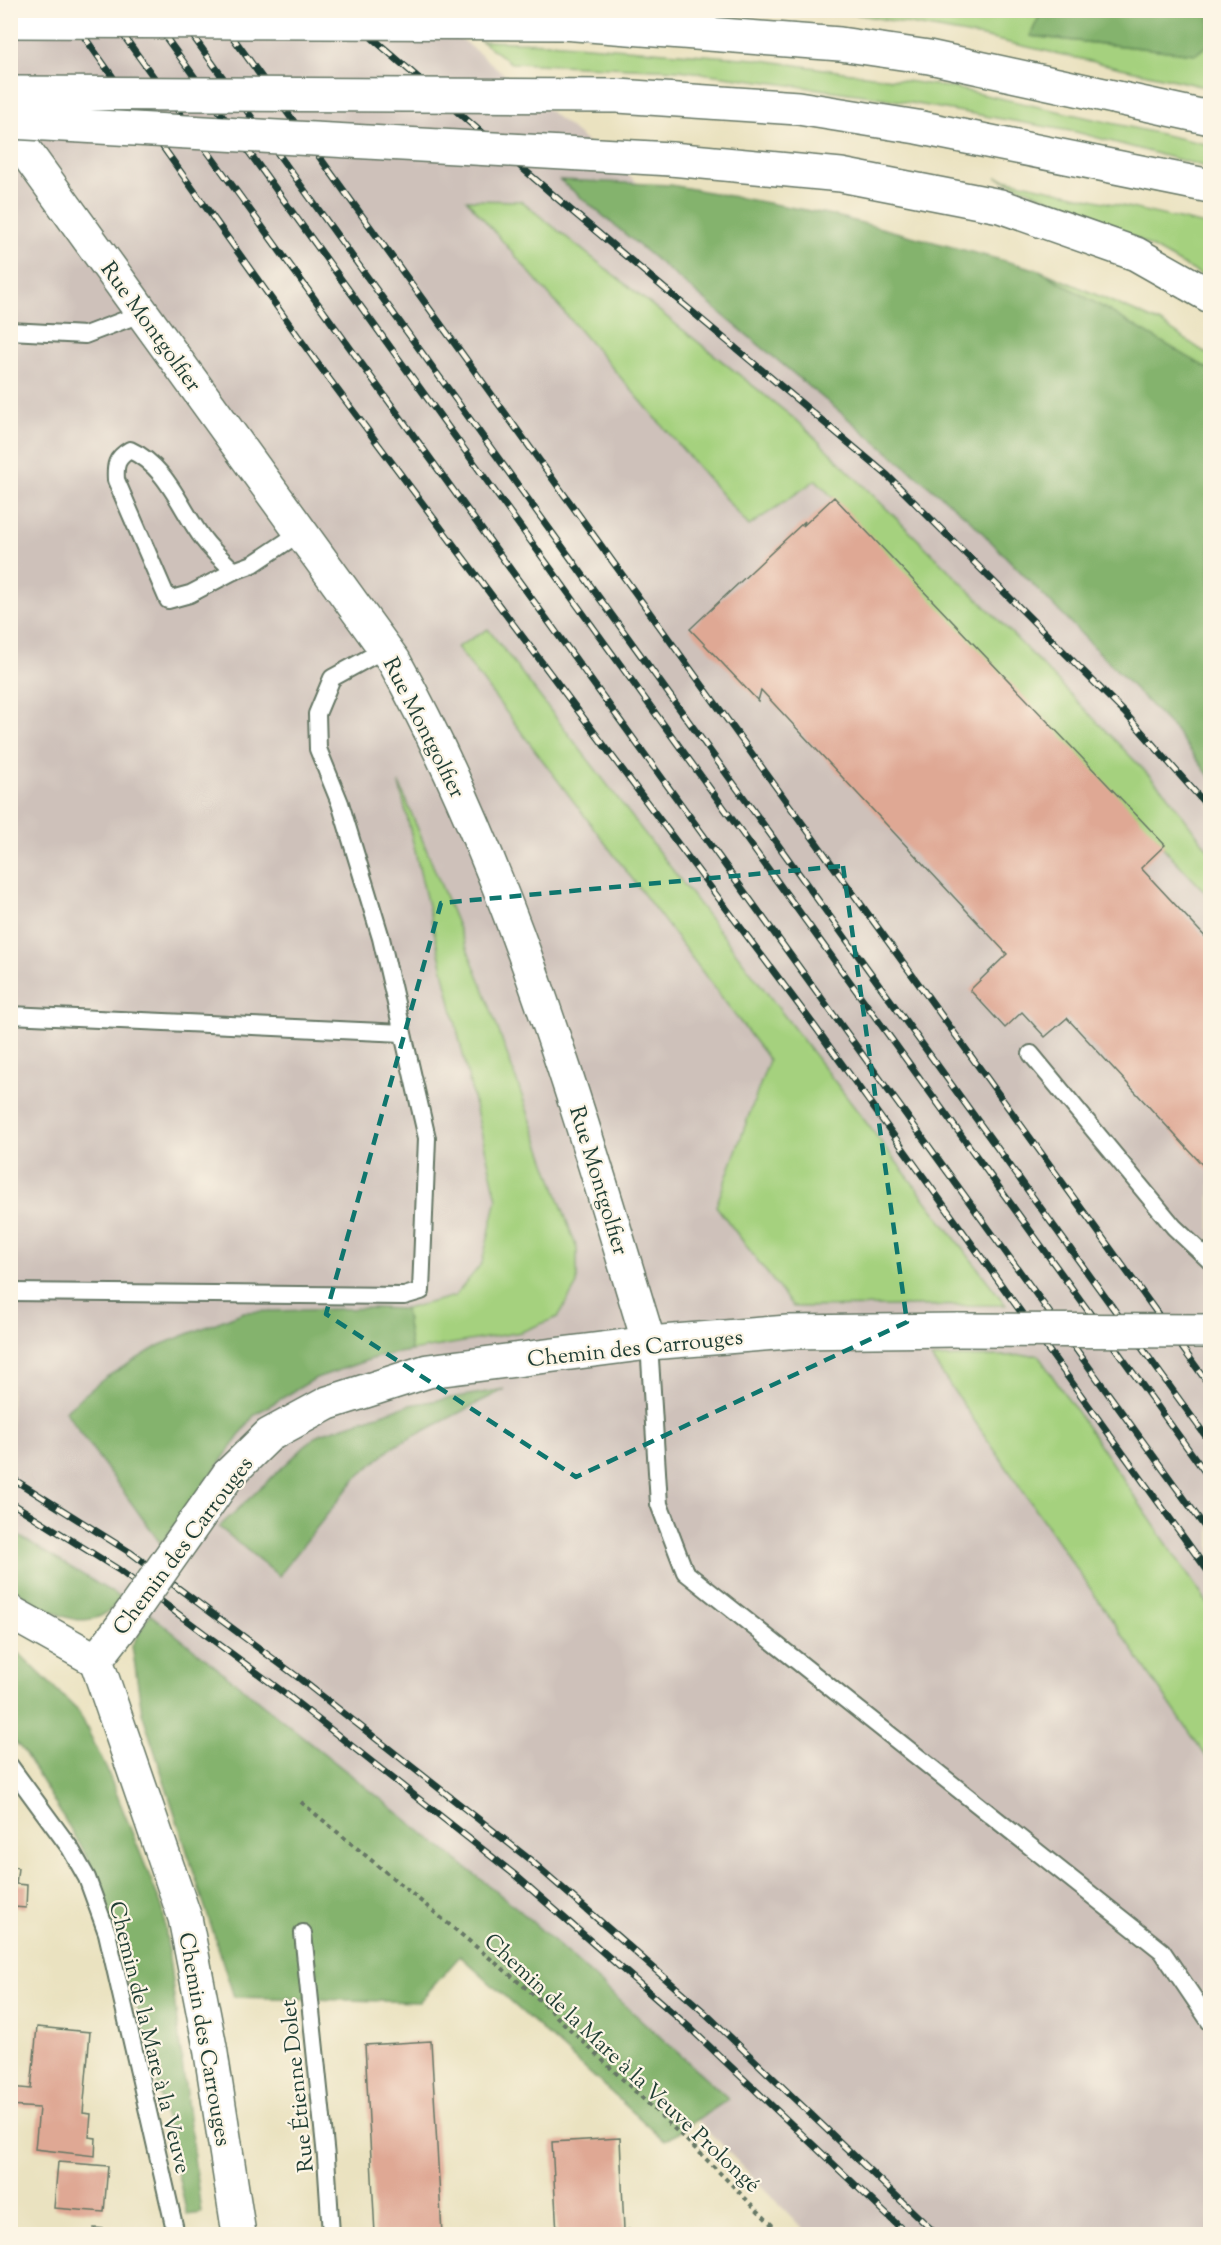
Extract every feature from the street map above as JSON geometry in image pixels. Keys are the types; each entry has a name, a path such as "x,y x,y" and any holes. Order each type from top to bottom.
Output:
{"main road":[{"path":"10,21 562,23 840,44 929,57 1210,118"},
{"path":"10,93 618,96 798,108 928,129 1210,186"},
{"path":"10,122 671,159 841,175 1000,206 1136,254 1210,296"},
{"name":"Rue Montgolfier","path":"10,130 385,649 427,721 496,875 562,1056 649,1343"},
{"name":"Chemin des Carrouges","path":"239,2235 210,2047 185,1918 96,1660 236,1464 268,1435 328,1403 428,1371 649,1343 788,1332 1210,1331"},
{"path":"10,1612 96,1660"}],"lane":[{"path":"10,331 85,335 143,313"},
{"path":"234,571 204,541 159,470 146,457 130,450 120,455 116,464 116,480 168,600 190,594 234,571 253,564 301,532"},
{"path":"10,1292 404,1296 421,1291 427,1137 377,927 340,803 318,749 317,714 332,678 385,649"},
{"path":"10,1015 402,1033"},
{"path":"1031,1054 1174,1227 1210,1261"},
{"path":"649,1343 659,1504 685,1572 1162,1951 1210,2022"},
{"name":"Chemin de la Mare à la Veuve","path":"10,1766 70,1848 87,1878 107,1932 176,2235"},
{"name":"Rue Étienne Dolet","path":"303,1933 326,2157 331,2235"}],"path":[{"name":"Chemin de la Mare à la Veuve Prolongé","path":"302,1802 532,1993 701,2154 781,2235"}],"highlighted area":[{"path":"843,866 907,1322 576,1477 326,1314 441,903"}],"shaded area":[{"path":"10,11 427,11 666,206 1210,743 1210,2234 808,2234 643,2064 114,1607 11,1551"}],"green space":[{"path":"1194,10 1210,15 1210,43 1196,54 1030,36 1042,11"},
{"path":"838,11 1042,11 1030,36 1196,54 1210,43 1210,88 983,37"},
{"path":"481,41 549,43 755,59 954,88 1210,145 1210,168 1076,132 871,96 679,70 511,63"},
{"path":"996,177 1210,226 1210,280 1114,226"},
{"path":"560,180 671,185 832,215 1039,270 1207,368 1210,372 1210,777 1174,729 969,519"},
{"path":"467,200 521,201 801,424 985,606 1165,792 1210,852 1210,897 816,480 749,526"},
{"path":"1039,270 1161,323 1210,356 1210,372"},
{"path":"488,629 1006,1305 793,1307 716,1206 769,1060 457,647"},
{"path":"399,783 484,990 577,1249 577,1284 558,1317 521,1332 411,1351 405,1309 455,1296 482,1263 497,1199"},
{"path":"405,1309 411,1351 380,1356 316,1378 255,1414 161,1544 65,1411 106,1377 160,1345 244,1312"},
{"path":"1038,1355 1210,1607 1210,1762 931,1358"},
{"path":"505,1389 393,1447 355,1479 279,1576 219,1527 317,1435 409,1405"},
{"path":"10,1531 121,1598 108,1611 95,1618 81,1620 52,1612 38,1604 11,1587"},
{"path":"150,1614 518,1909 729,2099 665,2141 460,1956 419,2002 234,1997 142,1712 132,1646"},
{"path":"10,1647 79,1712 107,1770 163,1910 201,2213 187,2215 150,2050 88,1858 24,1752 11,1737"}],"building":[{"path":"834,497 1165,845 1141,868 1210,942 1210,1173 1067,1018 1045,1037 1022,1012 1005,1028 970,990 1007,954 761,690 758,701 690,629 805,521 803,526"},
{"path":"10,1866 18,1868 16,1884 27,1885 26,1908 14,1907 12,1924"},
{"path":"37,2027 90,2032 83,2113 91,2114 89,2137 96,2138 95,2156 35,2149 39,2108 10,2106 10,2087 31,2089"},
{"path":"431,2041 442,2234 375,2234 365,2045"},
{"path":"620,2138 624,2230 631,2229 631,2234 557,2234 552,2142"},
{"path":"58,2162 108,2166 104,2212 54,2208"},
{"path":"94,2228 145,2232 145,2234 94,2234"}],"railway":[{"path":"65,10 315,360 816,1028 1210,1574"},
{"path":"105,10 1210,1534"},
{"path":"146,10 1210,1479"},
{"path":"174,10 1210,1442"},
{"path":"213,10 1210,1386"},
{"path":"340,10 566,206 887,475 1125,713 1210,809"},
{"path":"10,1477 131,1553 299,1678 529,1859 705,2013 936,2234"},
{"path":"10,1502 119,1570 287,1695 515,1875 691,2029 907,2234"}]}
